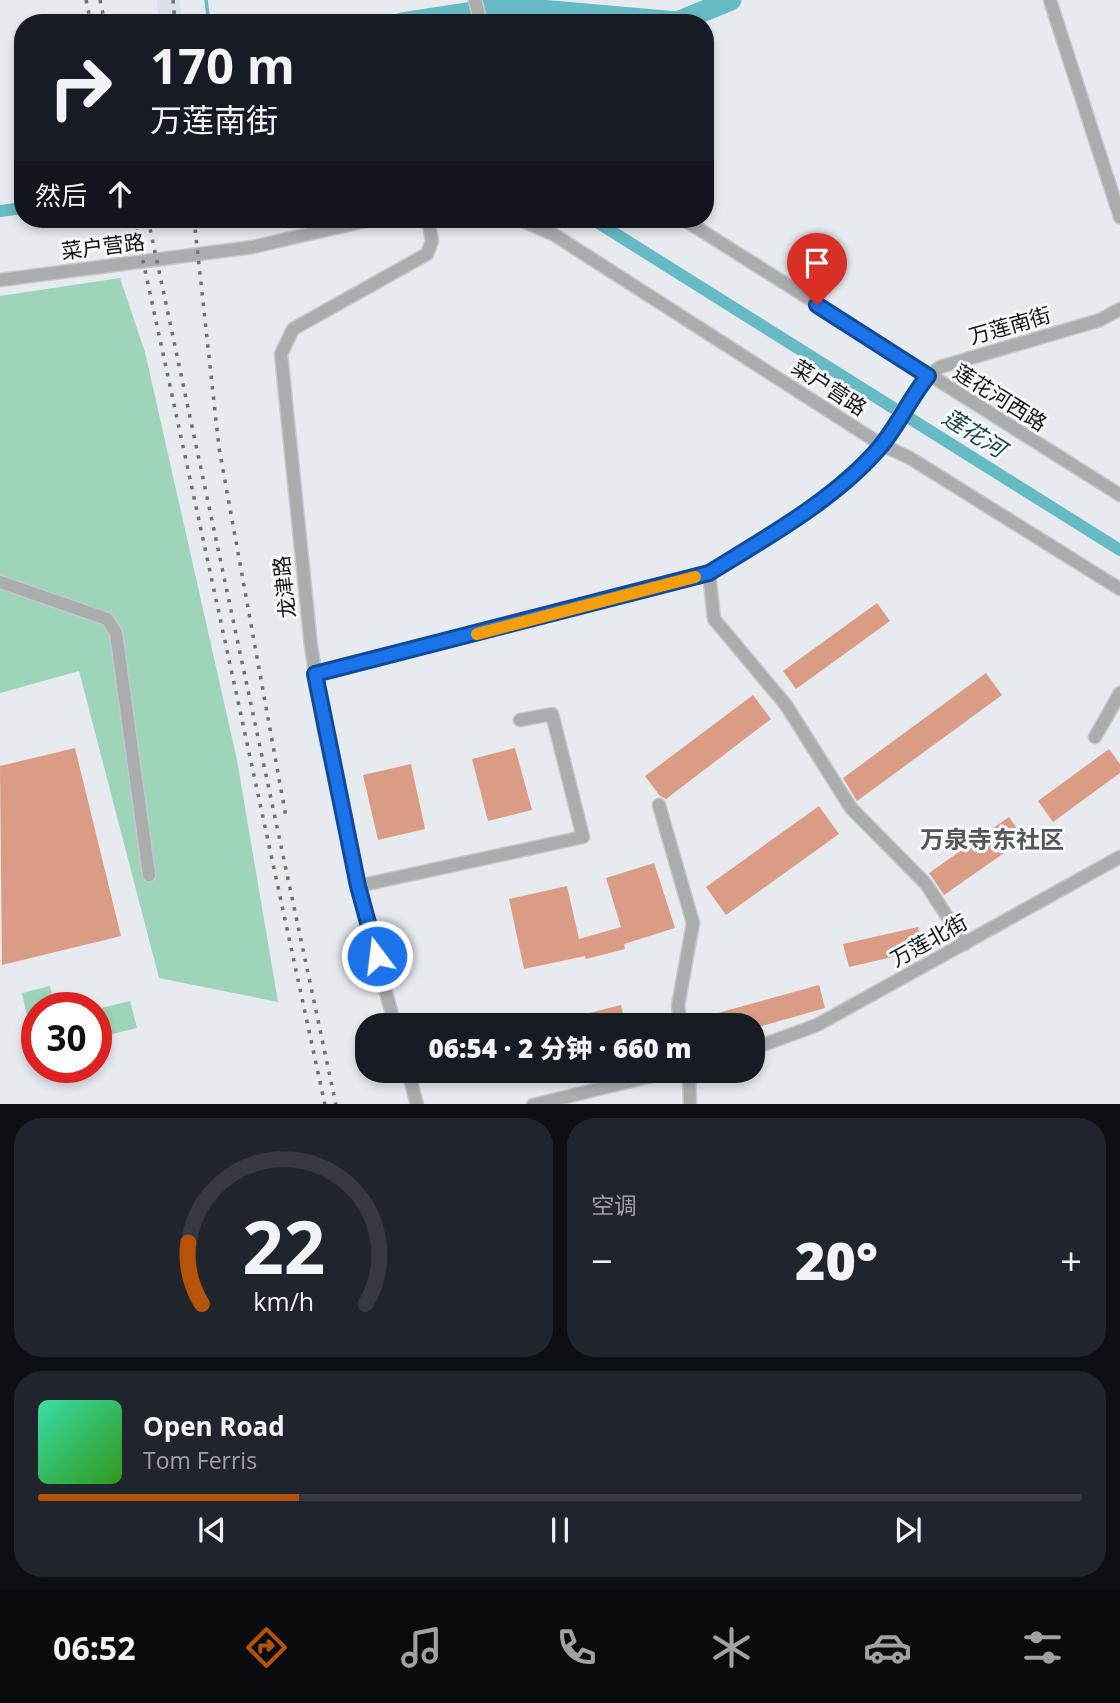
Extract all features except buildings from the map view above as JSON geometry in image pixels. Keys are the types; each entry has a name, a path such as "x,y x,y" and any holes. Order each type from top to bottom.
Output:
{"street":[{"path":"1050,0 1120,217"},
{"name":"菜户营路","path":"0,280 253,247 335,228"},
{"name":"龙津路","path":"392,1013 358,886 315,674 281,354 293,329 427,254 432,241 430,228"},
{"name":"菜户营路","path":"539,228 553,234 886,439 1120,589"},
{"name":"莲花河西路","path":"697,228 1120,495"},
{"name":"万莲南街","path":"886,439 928,376 958,360 1100,320 1120,309"},
{"path":"315,674 709,573 762,541 856,473 886,439"},
{"path":"709,573 714,619 725,636 786,705 851,808 926,884 965,943"},
{"path":"0,582 107,619 116,633 149,875"},
{"path":"1095,737 1120,693"},
{"path":"358,886 583,837 552,714 520,720"},
{"path":"659,806 693,923 678,1006 679,1013"},
{"name":"万莲北街","path":"765,1044 817,1025 1120,857"},
{"path":"411,1083 417,1104"},
{"path":"533,1104 621,1083"},
{"path":"689,1083 690,1104"}],"shaded area":[{"path":"157,0 180,0 181,14 158,14"}],"green space":[{"path":"120,278 145,352 237,760 278,1002 159,978 79,671 0,693 0,296"},
{"path":"50,986 51,992 26,992"},
{"path":"130,1001 137,1028 112,1034 112,1005"}],"waterway":[{"path":"206,0 208,14"},
{"path":"697,14 731,0"},
{"path":"460,14 506,7 586,14"},
{"name":"莲花河","path":"0,211 14,209"},
{"name":"莲花河","path":"606,228 1120,550"}],"railway":[{"path":"86,0 89,14"},
{"path":"100,0 103,14"},
{"path":"173,0 174,14"},
{"path":"136,228 325,1104"},
{"path":"150,228 336,1104"},
{"path":"195,228 219,448 286,817"}],"slow traffic":[{"path":"477,634 695,577"}],"district":[{"name":"万泉寺东社区","path":"992,840"}],"route":[{"path":"377,956 358,886 324,730 315,674 709,573 762,541 856,473 882,445 928,376 817,305"}]}
